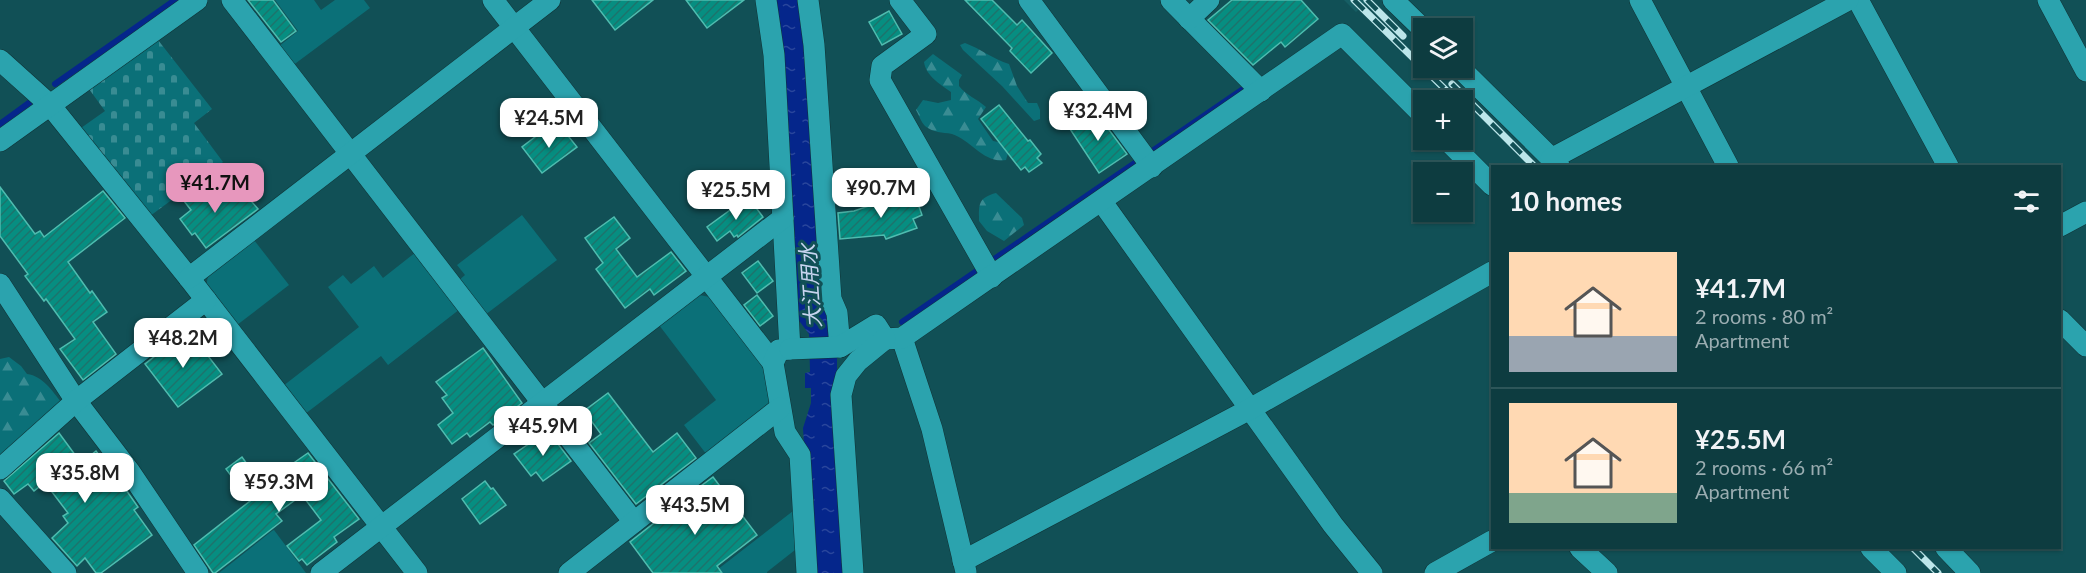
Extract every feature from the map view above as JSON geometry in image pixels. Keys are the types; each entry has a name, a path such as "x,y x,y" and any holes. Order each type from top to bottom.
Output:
{"street":[{"path":"0,141 197,0"},
{"path":"232,0 634,522"},
{"path":"493,0 773,363 785,432 800,455 807,573"},
{"path":"189,278 550,0"},
{"path":"766,0 774,55 783,218 796,349"},
{"path":"808,0 814,45 831,299 837,313 840,347"},
{"path":"900,0 926,34 882,66 880,80 987,268"},
{"path":"1029,0 1146,159"},
{"path":"1170,0 1260,91"},
{"path":"1189,19 1209,0"},
{"path":"1393,0 1413,19"},
{"path":"1640,0 1727,165"},
{"path":"1470,78 1555,163 1686,86 1848,0"},
{"path":"1858,0 1947,165"},
{"path":"2048,0 2080,44 2086,71"},
{"path":"853,573 841,395 846,375 858,361 894,339 987,268 1102,202 1146,159 1260,91 1342,34 1413,105"},
{"path":"0,60 50,105 189,278 417,573"},
{"path":"1457,150 1491,183"},
{"path":"1102,202 1333,525 1372,573"},
{"path":"2061,225 2086,212"},
{"path":"321,573 783,218"},
{"path":"773,363 778,350 840,347 876,325 894,339 932,429 965,567 1491,273"},
{"path":"0,284 76,401 130,472 198,573"},
{"path":"0,469 76,401 206,300"},
{"path":"2061,321 2086,346"},
{"path":"569,573 780,408"},
{"path":"0,499 66,573"},
{"path":"1435,573 1491,542"},
{"path":"1581,549 1607,573"},
{"path":"1872,549 1896,573"},
{"path":"1947,549 1970,573"}],"shaded area":[{"path":"1344,0 1369,0 1356,12"}],"green space":[{"path":"275,0 314,0 321,10 335,0 364,0 370,8 292,66 278,47 298,31"},
{"path":"158,40 212,109 194,123 223,162 150,216 81,128 105,111 89,89"},
{"path":"965,43 1009,64 1017,86 1028,103 1037,103 1040,119 1034,121 1002,86 963,50 960,45"},
{"path":"933,54 962,75 959,86 986,107 978,119 993,141 1004,140 1008,153 1006,160 991,158 959,137 925,126 916,110 923,100 938,103 951,100 951,92 934,79 925,67 924,62"},
{"path":"996,193 1022,218 1024,225 1004,241 987,231 979,221 981,202"},
{"path":"522,215 557,260 485,315 458,281 465,275 457,265"},
{"path":"254,240 289,285 237,325 206,287 208,276"},
{"path":"416,252 460,309 388,365 381,356 305,414 283,386 359,327 328,287 343,275 351,284 374,266 383,278"},
{"path":"699,295 710,297 769,375 772,406 707,455 684,425 716,400 659,325"},
{"path":"9,357 27,374 42,381 62,403 0,464 0,359"},
{"path":"793,511 795,550 767,573 713,573"},
{"path":"274,530 306,573 219,573 272,531"}],"water":[{"name":"大江用水","path":"776,0 802,0 837,352 837,404 845,573 812,573 803,428 811,403 811,388 805,388 805,373 810,372 809,334 797,318 796,257 783,54"}],"building":[{"path":"248,0 273,0 296,31 281,42"},
{"path":"592,0 653,0 615,30"},
{"path":"686,0 744,0 707,28"},
{"path":"965,0 992,0 1017,25 1022,20 1052,53 1031,73 1010,51 1012,48"},
{"path":"1232,0 1301,0 1318,19 1285,47 1281,42 1253,65 1208,20"},
{"path":"889,11 902,34 882,45 869,22"},
{"path":"999,105 1041,154 1037,158 1042,163 1029,172 1025,167 1021,170 981,119"},
{"path":"1095,111 1127,154 1099,173 1070,129"},
{"path":"561,127 577,147 542,173 522,147 544,130 547,135 550,135"},
{"path":"196,184 207,198 212,195 219,204 240,188 258,209 206,248 195,233 192,235 180,219 191,210 180,196"},
{"path":"0,187 35,234 40,231 44,237 103,191 125,218 68,262 107,312 93,322 116,354 83,380 60,349 75,339 46,299 44,301 25,276 28,274 0,236"},
{"path":"914,192 922,215 913,219 917,228 886,239 884,235 840,239 838,213 854,211"},
{"path":"751,201 763,217 738,237 737,235 734,237 730,231 717,241 707,227 737,205 740,209"},
{"path":"614,217 630,238 616,249 637,277 671,252 686,271 654,295 650,289 625,308 596,269 603,263 585,238"},
{"path":"758,261 773,281 757,293 742,273"},
{"path":"757,295 773,316 760,326 744,305"},
{"path":"188,330 222,374 178,407 145,364"},
{"path":"483,348 522,403 493,425 490,422 470,437 467,433 452,444 438,425 453,413 442,398 447,395 436,382"},
{"path":"608,393 653,452 677,433 696,458 636,504 589,443 601,434 584,411"},
{"path":"548,431 571,461 543,481 536,472 531,476 514,454"},
{"path":"59,433 81,463 96,451 138,507 134,510 152,535 101,573 96,573 85,558 77,566 52,538 68,523 63,516 68,513 49,488 47,489 43,484 34,491 28,484 14,494 4,481"},
{"path":"308,453 359,519 334,537 337,542 307,565 302,559 299,561 287,546 321,520 302,495 276,514 282,521 213,573 194,545 250,501 226,469 242,457 262,485"},
{"path":"713,477 757,535 717,566 722,573 653,573 630,542 673,508 680,517 708,496 701,486"},
{"path":"485,481 506,505 480,524 462,499"}],"waterway":[{"path":"55,84 175,0"},
{"path":"902,322 1246,87"},
{"path":"0,124 33,100"}],"railway":[{"path":"1354,0 1446,90"},
{"path":"1367,0 1403,36"},
{"path":"1452,84 1533,165"},
{"path":"1914,549 1938,573"}]}
